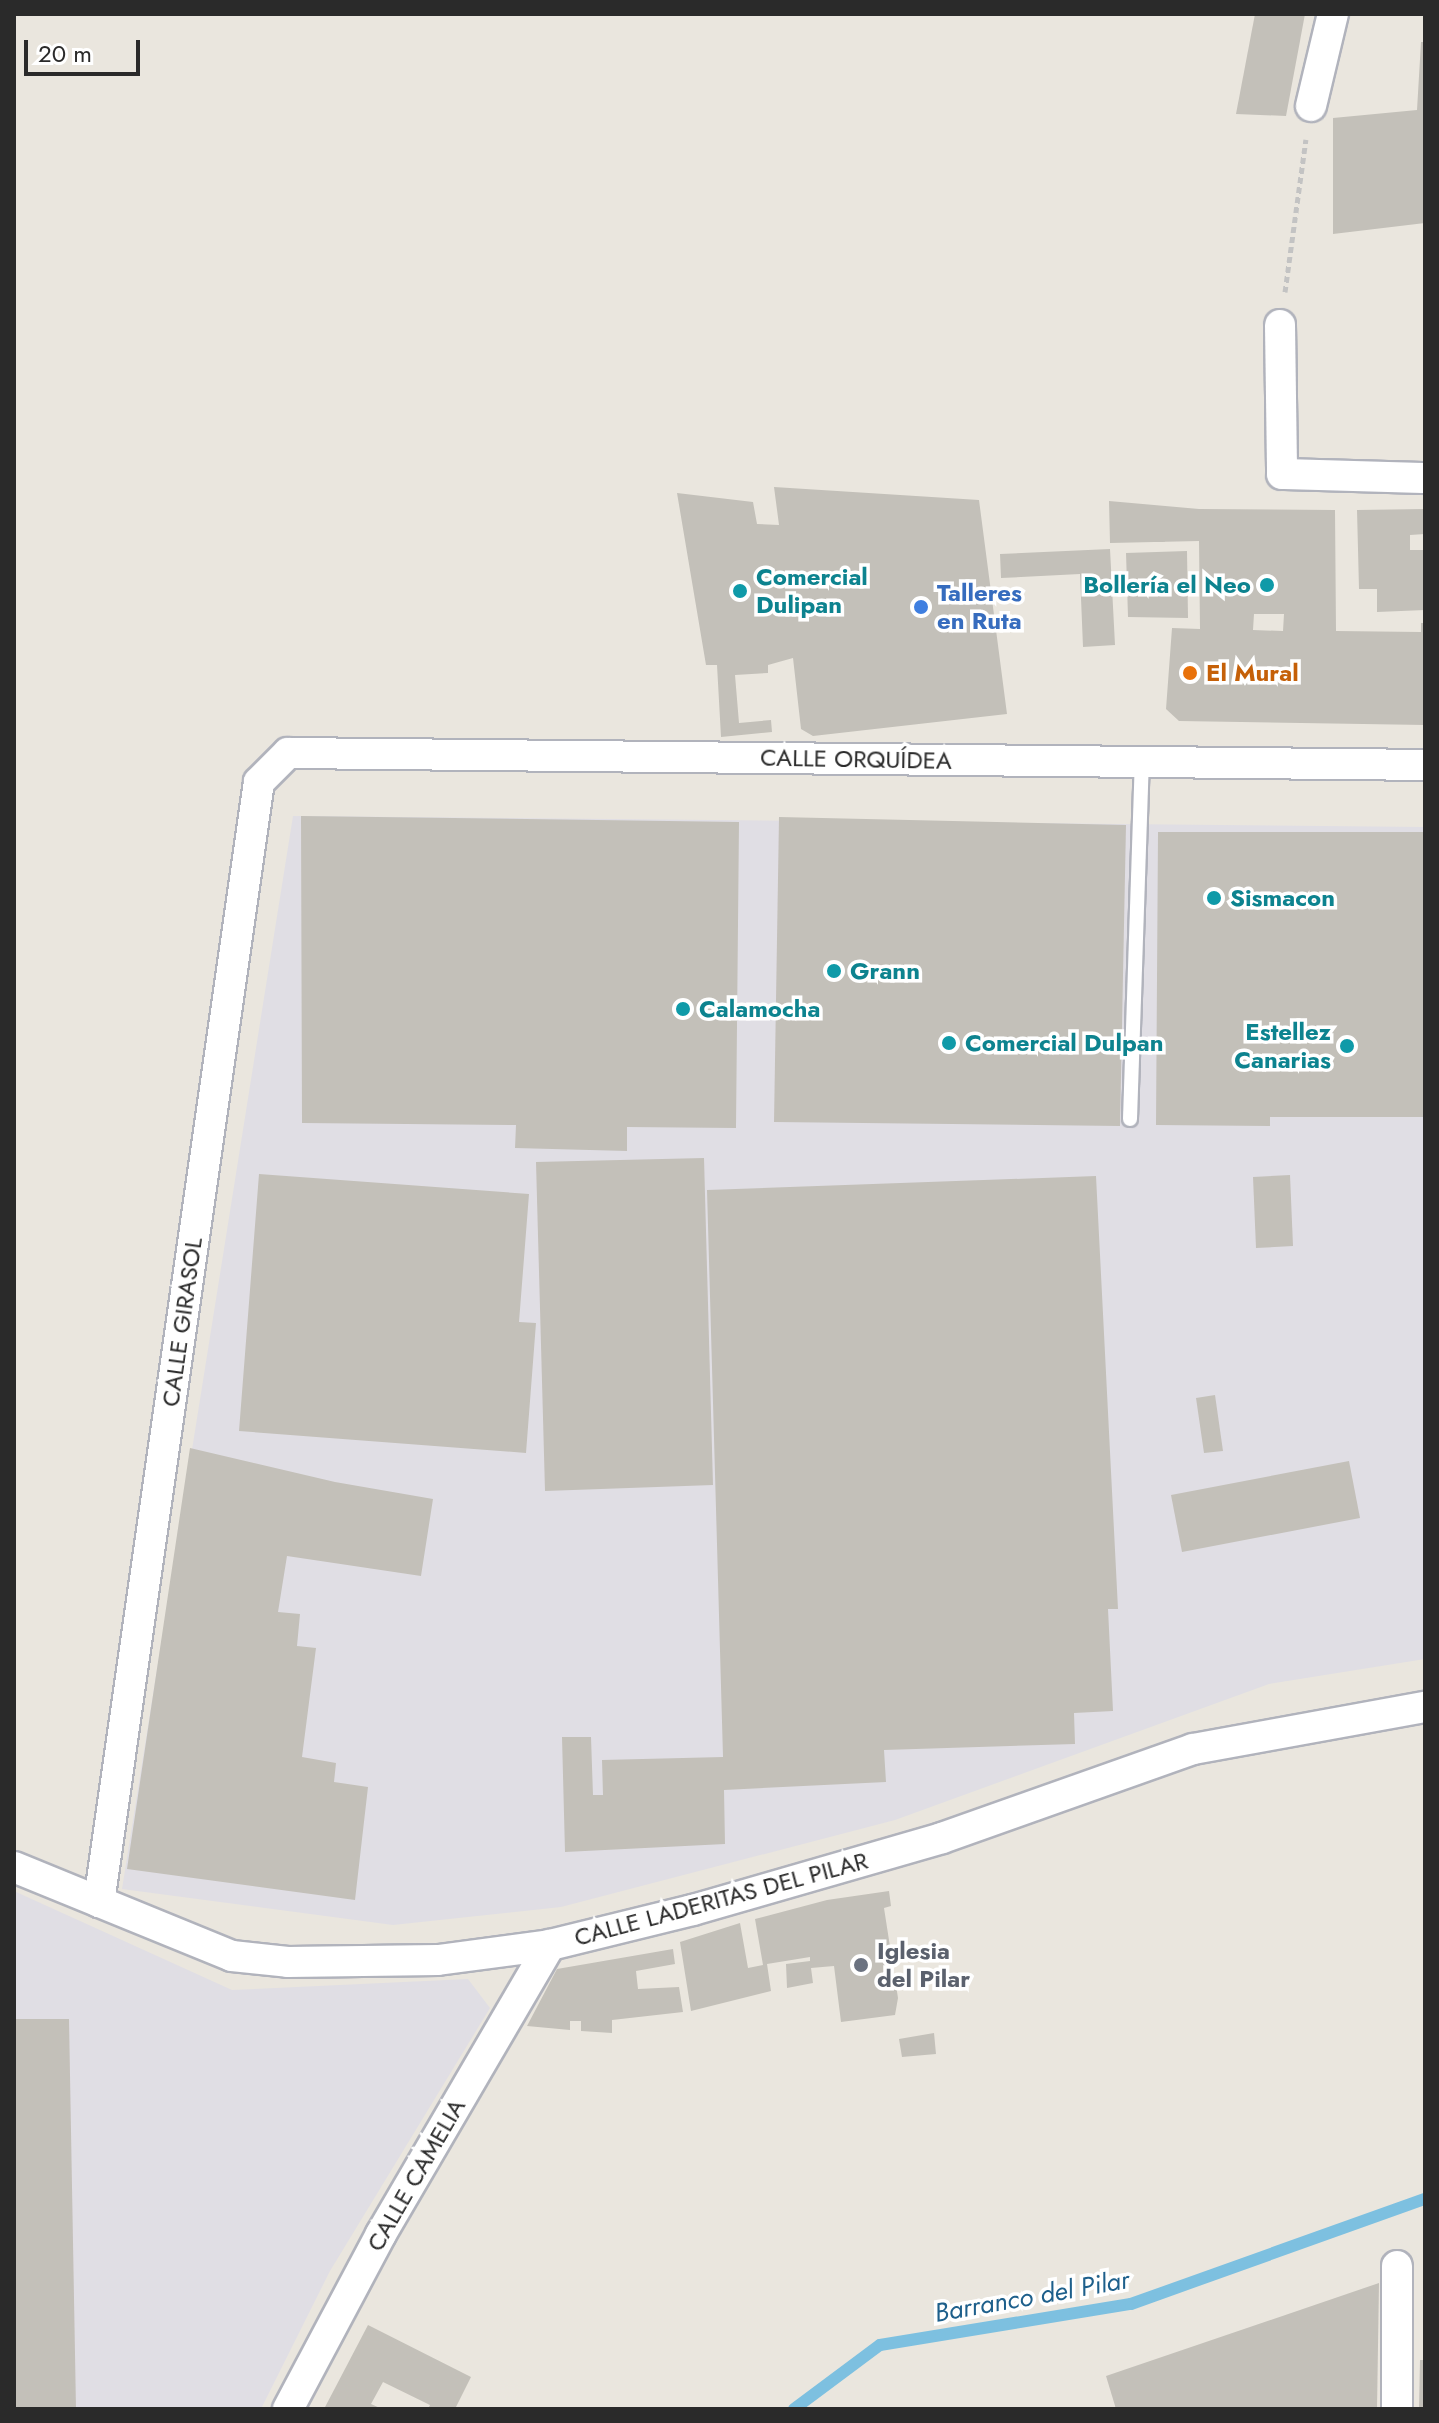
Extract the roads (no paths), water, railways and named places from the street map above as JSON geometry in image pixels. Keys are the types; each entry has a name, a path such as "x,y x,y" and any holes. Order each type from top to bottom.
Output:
{"street":[{"path":"1311,106 1333,14"},
{"path":"1280,325 1282,474 1425,478"},
{"name":"CALLE ORQUÍDEA","path":"288,753 1425,765"},
{"name":"CALLE GIRASOL","path":"99,1902 259,782 288,753"},
{"name":"CALLE LADERITAS DEL PILAR","path":"14,1867 232,1956 288,1962 438,1960 550,1945 693,1910 942,1838 1193,1749 1425,1707"},
{"name":"CALLE CAMELIA","path":"288,2409 381,2234 550,1945"},
{"path":"1397,2266 1397,2409"}],"lane":[{"path":"1130,1119 1142,762"}],"waterway":[{"name":"Barranco del Pilar","path":"794,2409 880,2345 1131,2304 1425,2199"}],"place":[{"name":"Bollería el Neo","path":"1267,585"},
{"name":"Comercial Dulipan","path":"740,591"},
{"name":"Talleres en Ruta","path":"921,607"},
{"name":"El Mural","path":"1190,673"},
{"name":"Sismacon","path":"1214,898"},
{"name":"Grann","path":"834,971"},
{"name":"Calamocha","path":"683,1009"},
{"name":"Comercial Dulpan","path":"949,1043"},
{"name":"Estellez Canarias","path":"1347,1046"},
{"name":"Iglesia del Pilar","path":"861,1965"}]}
